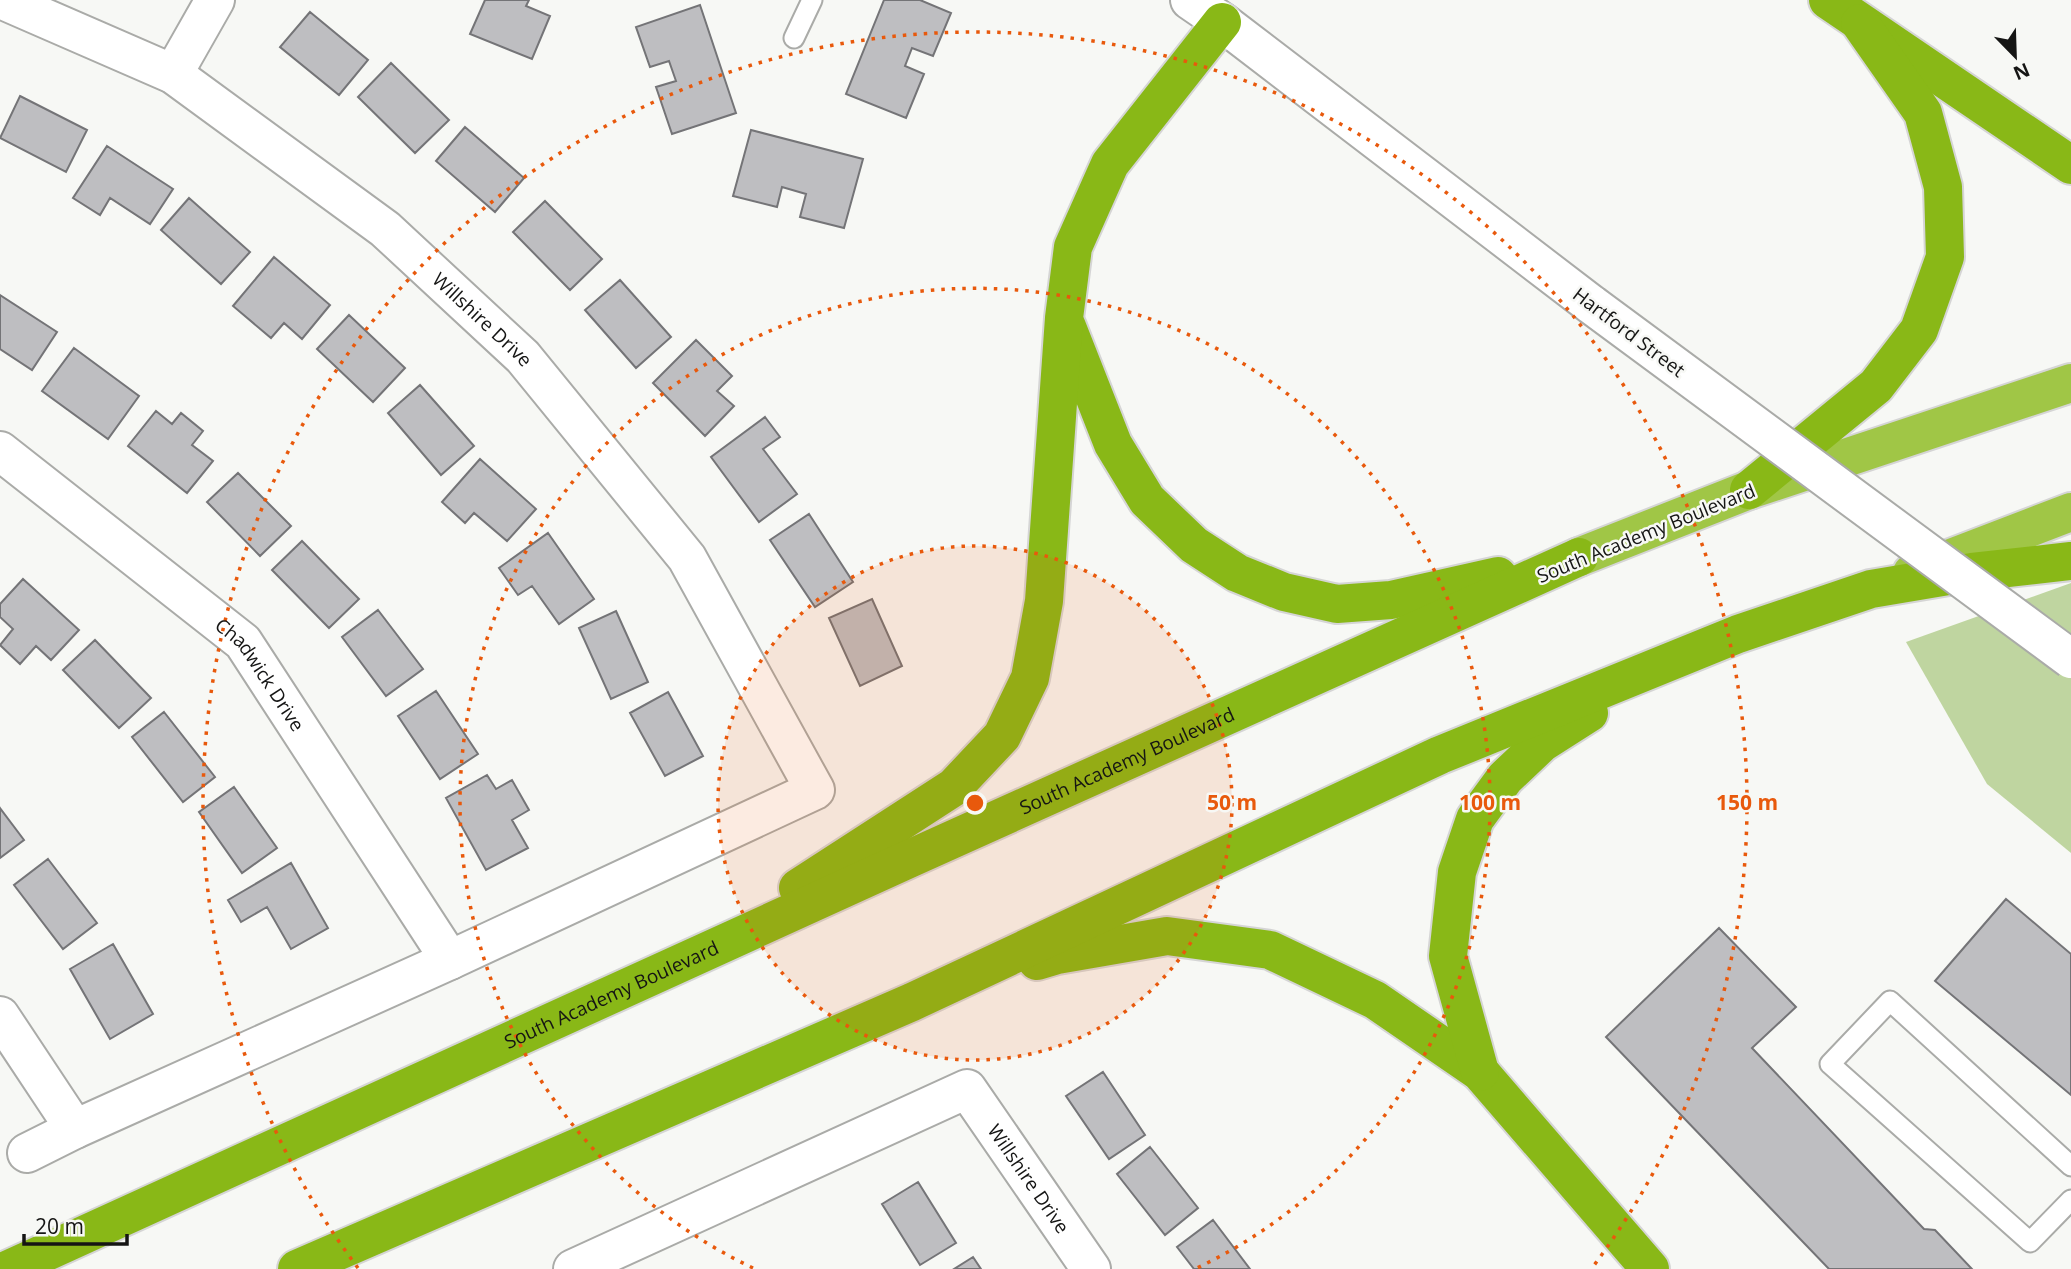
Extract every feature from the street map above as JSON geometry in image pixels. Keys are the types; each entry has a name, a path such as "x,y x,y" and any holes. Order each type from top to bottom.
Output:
{"highway":[{"path":"1828,0 2071,165"},
{"path":"691,958 954,787 1002,736 1030,678 1044,601 1064,318 1073,247 1110,164 1222,22"},
{"path":"1749,490 1877,386 1919,330 1945,257 1943,187 1923,113 1860,23"},
{"path":"1064,318 1113,444 1147,500 1194,545 1237,573 1284,592 1337,604 1391,600 1579,557"},
{"name":"South Academy Boulevard","path":"9,1269 1579,557 1749,490 2071,383"},
{"path":"296,1269 912,1002 1440,755 1738,634 1871,589 2071,512"},
{"path":"1871,589 1972,572 2071,561"},
{"path":"1480,1072 1448,956 1457,872 1475,819 1505,778 1542,743 1590,712 1738,634"},
{"path":"912,1002 1057,955 1167,936 1270,950 1375,1000 1480,1072 1650,1269"}],"street":[{"name":"Willshire Drive","path":"3,0 173,74 385,229 523,357 687,558 815,790 450,960"},
{"path":"173,74 215,0"},
{"name":"Hartford Street","path":"1190,0 1592,305 2071,659"},
{"name":"Chadwick Drive","path":"0,451 243,642 450,960"},
{"path":"27,1153 450,960"},
{"path":"0,1016 75,1129"},
{"name":"Willshire Drive","path":"592,1265 967,1089 1091,1269"}],"lane":[{"path":"794,38 812,0"},
{"path":"2071,1166 1890,1001 1830,1064 2030,1242 2071,1200"}],"green space":[{"path":"2071,583 2071,853 1987,784 1906,642"}],"building":[{"path":"485,0 529,0 526,6 550,16 532,59 470,34"},
{"path":"884,0 920,0 951,13 933,56 912,48 905,66 924,74 906,118 846,94"},
{"path":"700,5 736,113 672,134 656,87 676,81 669,61 650,67 636,27"},
{"path":"310,12 368,60 339,95 280,47"},
{"path":"391,63 449,120 415,153 358,97"},
{"path":"20,96 87,130 66,172 0,138"},
{"path":"465,127 524,178 495,212 436,161"},
{"path":"751,130 863,159 844,228 800,217 806,194 782,187 777,207 733,196"},
{"path":"107,146 173,189 150,224 110,198 100,215 73,198"},
{"path":"189,198 250,252 221,284 161,230"},
{"path":"545,201 602,259 570,290 513,232"},
{"path":"274,257 330,305 302,339 284,323 271,338 233,306"},
{"path":"620,280 671,337 636,368 585,310"},
{"path":"0,295 57,332 32,370 0,349"},
{"path":"349,315 405,368 373,402 317,349"},
{"path":"696,340 732,376 717,391 734,406 705,436 653,383"},
{"path":"74,348 139,396 108,439 42,391"},
{"path":"420,385 474,446 441,475 388,413"},
{"path":"156,411 172,424 181,413 203,431 192,445 213,461 187,493 128,446"},
{"path":"765,417 780,437 763,449 797,494 759,522 711,457"},
{"path":"480,459 536,509 507,541 474,513 465,523 442,502"},
{"path":"238,473 291,526 260,556 207,502"},
{"path":"809,514 853,582 815,607 770,540"},
{"path":"548,533 594,599 559,624 532,586 518,595 499,568"},
{"path":"302,541 359,599 329,628 272,570"},
{"path":"23,579 79,630 51,660 36,646 20,664 0,645 13,629 0,617 0,604"},
{"path":"872,599 902,666 860,686 829,618"},
{"path":"378,610 423,669 386,696 342,637"},
{"path":"616,611 648,682 611,699 579,628"},
{"path":"95,640 151,698 119,728 63,670"},
{"path":"436,691 478,754 440,779 398,716"},
{"path":"668,692 703,756 665,776 630,713"},
{"path":"164,712 215,777 183,802 132,737"},
{"path":"487,775 496,789 512,780 529,810 512,820 528,848 486,870 446,798"},
{"path":"234,787 277,848 242,873 199,812"},
{"path":"0,808 24,840 0,858"},
{"path":"48,859 97,923 63,949 14,885"},
{"path":"291,863 328,928 291,949 267,907 241,922 228,900"},
{"path":"2006,899 2071,954 2071,1095 1935,981"},
{"path":"1719,928 1796,1007 1752,1048 1924,1229 1935,1230 1972,1269 1829,1269 1606,1037"},
{"path":"113,944 153,1014 110,1039 70,969"},
{"path":"1103,1072 1145,1135 1109,1159 1066,1096"},
{"path":"1150,1147 1198,1208 1165,1235 1117,1174"},
{"path":"918,1182 956,1243 920,1265 882,1204"},
{"path":"1213,1220 1250,1269 1194,1269 1177,1247"},
{"path":"973,1257 981,1269 954,1269"}]}
